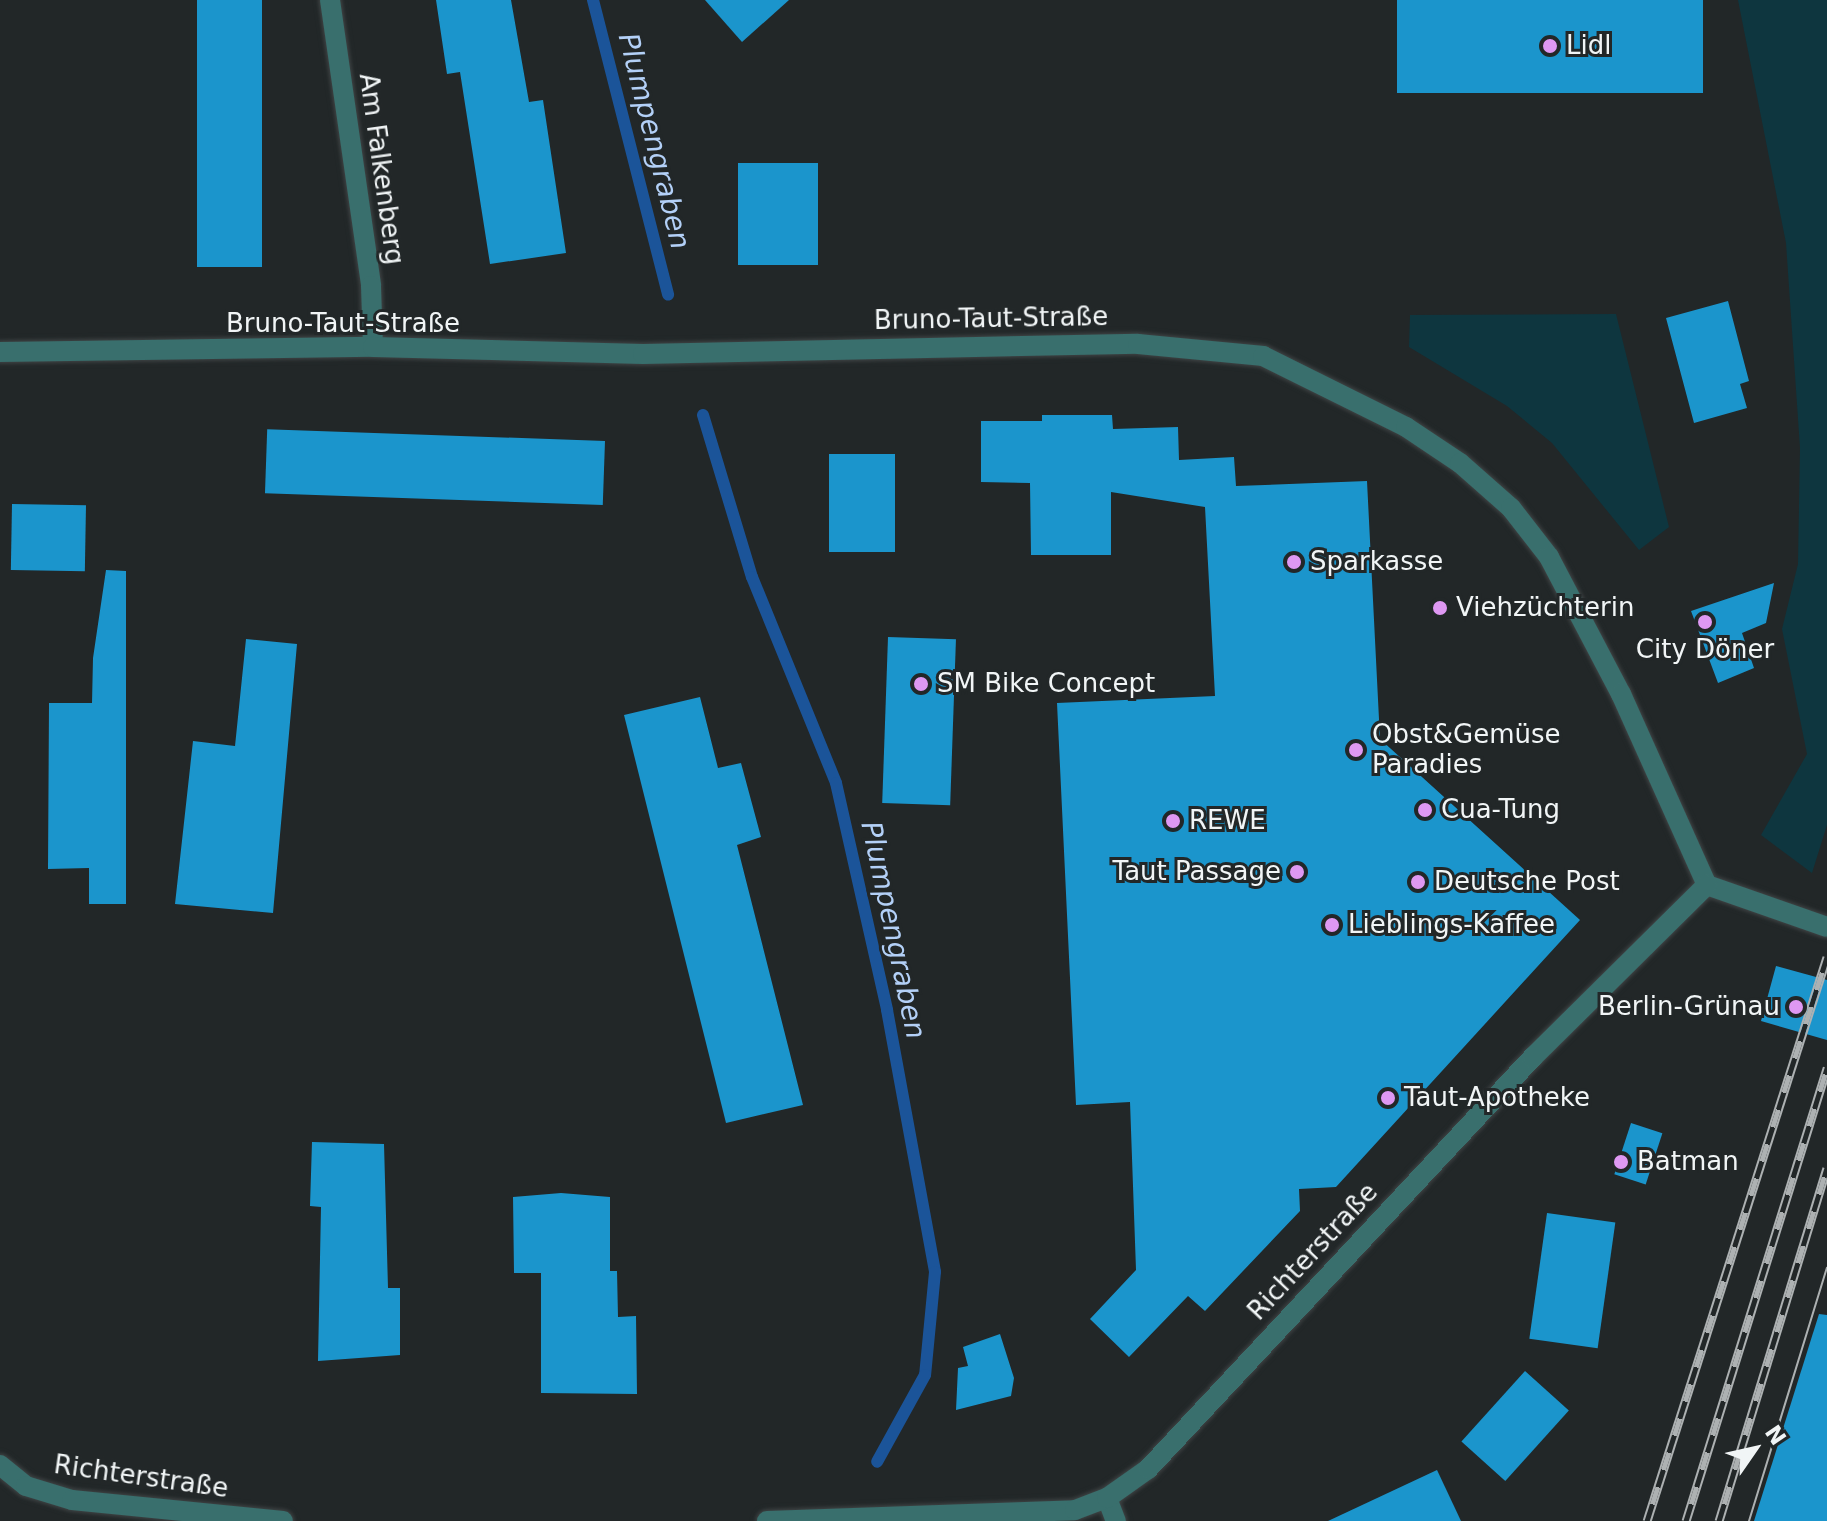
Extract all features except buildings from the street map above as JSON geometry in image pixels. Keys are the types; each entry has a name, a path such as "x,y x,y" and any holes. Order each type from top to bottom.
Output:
{"street":[{"name":"Am Falkenberg","path":"330,0 371,286 373,347"},
{"name":"Bruno-Taut-Straße","path":"0,352 373,347 643,354 1138,344 1263,356 1406,427 1460,463 1511,508 1549,557 1614,680 1707,885"},
{"path":"1707,885 1827,927"},
{"name":"Richterstraße","path":"767,1521 1075,1510 1107,1498 1148,1469 1533,1057 1707,885"},
{"name":"Richterstraße","path":"0,1465 26,1486 72,1500 283,1521"},
{"path":"1107,1498 1116,1521"}],"shaded area":[{"path":"1738,0 1827,0 1827,825 1812,873 1761,835 1807,754 1782,629 1798,564 1800,448 1786,243"},
{"path":"1616,314 1669,527 1639,550 1552,443 1507,406 1409,347 1410,315"}],"waterway":[{"name":"Plumpengraben","path":"593,0 668,295"},
{"name":"Plumpengraben","path":"703,415 752,577 836,783 887,1010 935,1272 925,1375 877,1462"}],"tram line":[{"path":"1749,1521 1827,1268"}],"railway":[{"path":"1647,1521 1827,957"},
{"path":"1686,1521 1827,1067"},
{"path":"1719,1521 1827,1168"}],"place":[{"name":"Lidl","path":"1550,46"},
{"name":"Sparkasse","path":"1294,562"},
{"name":"Viehzüchterin","path":"1440,608"},
{"name":"City Döner","path":"1705,622"},
{"name":"SM Bike Concept","path":"921,684"},
{"name":"Obst&Gemüse Paradies","path":"1356,750"},
{"name":"Cua-Tung","path":"1425,810"},
{"name":"REWE","path":"1173,821"},
{"name":"Taut Passage","path":"1297,872"},
{"name":"Deutsche Post","path":"1418,882"},
{"name":"Lieblings-Kaffee","path":"1332,925"},
{"name":"Berlin-Grünau","path":"1796,1007"},
{"name":"Taut-Apotheke","path":"1388,1098"},
{"name":"Batman","path":"1621,1162"}]}
